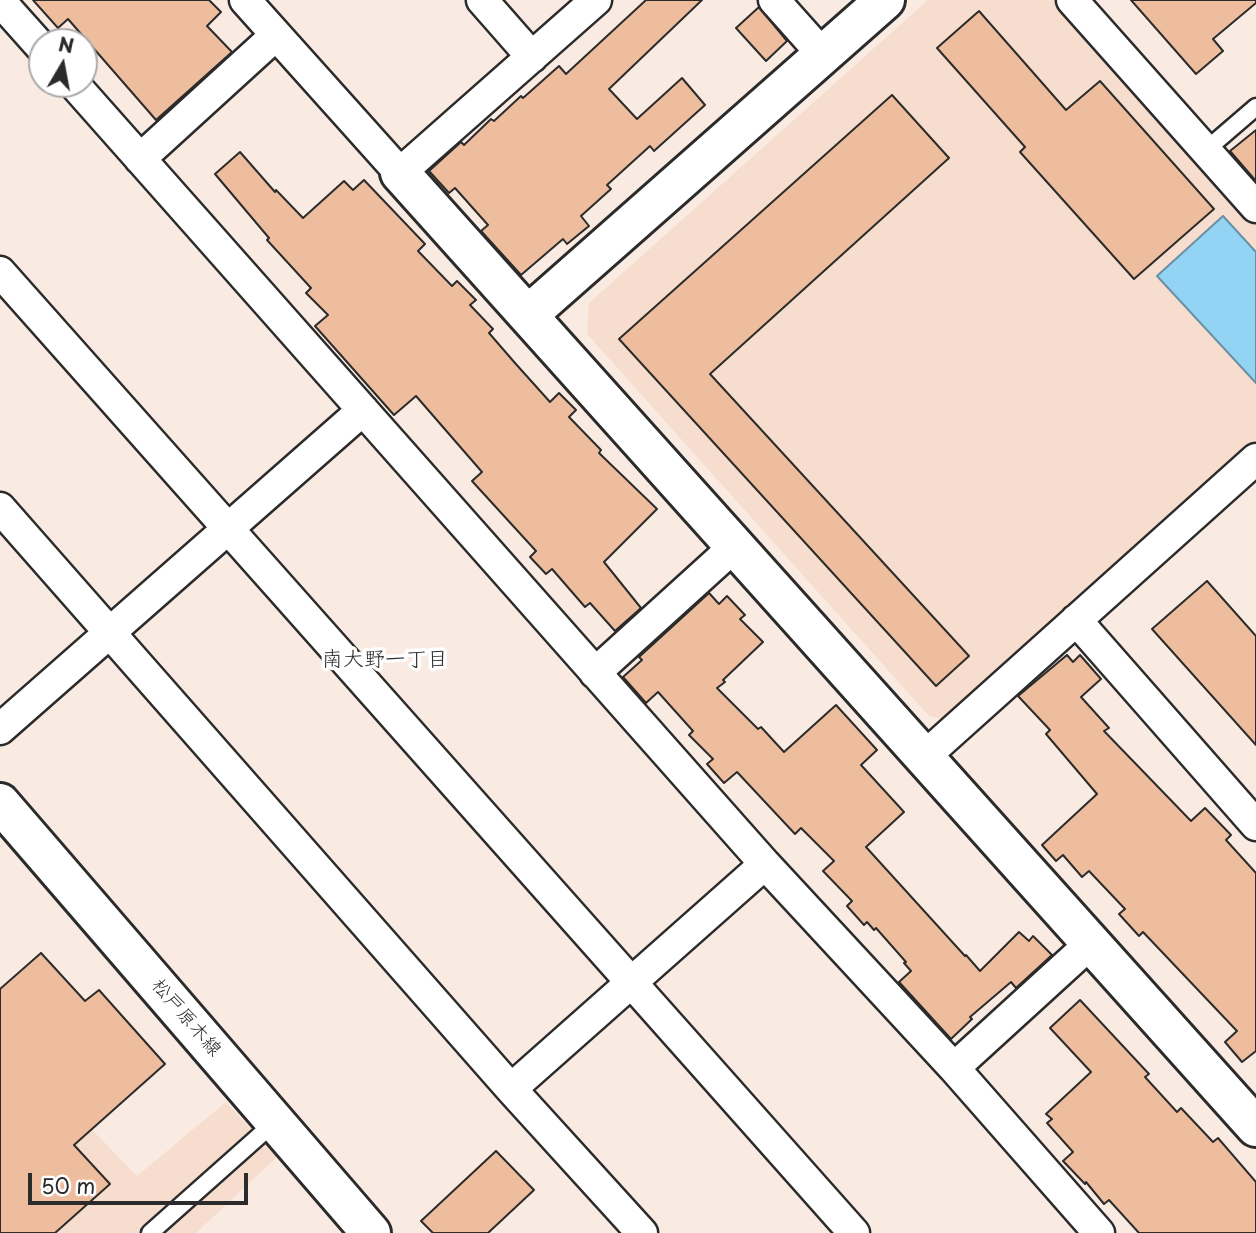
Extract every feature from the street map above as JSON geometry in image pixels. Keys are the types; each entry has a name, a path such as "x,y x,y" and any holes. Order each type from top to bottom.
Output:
{"street":[{"path":"245,0 1256,1127"},
{"path":"482,0 533,57"},
{"path":"400,173 596,0"},
{"path":"774,0 823,54"},
{"path":"528,315 885,0"},
{"path":"1072,0 1256,207"},
{"path":"0,1 28,32"},
{"path":"140,159 276,35"},
{"path":"86,98 765,864 954,1068 1099,1233"},
{"path":"0,272 854,1233"},
{"path":"0,729 363,410"},
{"path":"924,757 1256,459"},
{"path":"0,508 510,1089 642,1233"},
{"path":"595,673 735,546"},
{"path":"1076,620 1256,825"},
{"name":"松戸原木線","path":"0,803 371,1233"},
{"path":"510,1089 765,864"},
{"path":"954,1068 1091,943"}],"lane":[{"path":"1206,150 1256,107"},
{"path":"150,1233 276,1121"}],"shaded area":[{"path":"928,0 1055,0 1256,226 1256,439 941,719 929,716 587,334 589,303"},
{"path":"0,1035 137,1176 226,1102 277,1157 196,1233 0,1233"}],"water":[{"path":"1223,216 1256,252 1256,383 1157,276"}],"building":[{"path":"33,0 209,0 221,12 207,26 232,52 156,120 98,53 98,28 76,28 68,19 58,28"},
{"path":"646,0 702,0 609,89 637,119 682,78 705,105 654,151 650,146 607,185 611,189 581,216 589,226 567,244 563,239 521,275 481,231 488,225 455,188 449,193 429,171 461,142 464,145 491,119 494,121 559,66 566,74"},
{"path":"1131,0 1256,0 1256,3 1213,39 1223,51 1196,74"},
{"path":"759,7 787,41 766,61 736,28"},
{"path":"979,11 1066,110 1100,81 1214,209 1134,279 1020,152 1025,147 937,48"},
{"path":"892,95 949,158 710,374 969,656 936,686 619,339"},
{"path":"1256,130 1256,181 1230,151"},
{"path":"240,152 275,192 276,190 303,218 344,181 353,190 364,180 425,244 418,251 452,286 457,281 476,300 470,305 493,329 489,333 515,363 550,402 559,393 576,410 569,417 601,450 599,453 657,509 604,562 641,608 615,631 590,603 585,607 552,569 546,574 530,557 536,551 472,481 482,472 416,396 394,415 315,326 328,315 306,293 311,288 267,240 269,238 215,174"},
{"path":"1207,581 1256,636 1256,745 1152,629"},
{"path":"709,593 719,604 727,596 745,615 740,619 763,642 717,688 758,729 761,727 784,752 836,705 877,750 861,765 904,812 866,847 965,956 980,971 1019,932 1029,941 1033,936 1052,955 1016,988 1011,982 970,1017 972,1019 951,1039 899,982 911,971 904,963 906,962 876,928 874,930 867,922 864,925 847,906 852,901 823,871 834,861 801,828 795,834 737,772 724,783 707,764 713,759 689,735 693,731 658,692 646,703 623,677 642,660 639,657"},
{"path":"1067,655 1073,662 1080,655 1101,679 1081,697 1109,728 1104,731 1191,821 1205,808 1231,835 1226,840 1256,873 1256,1051 1242,1062 1225,1042 1237,1031 1143,932 1139,936 1119,914 1125,909 1089,871 1082,877 1063,855 1056,861 1042,845 1097,794 1046,734 1050,730 1018,696"},
{"path":"41,953 85,1001 99,990 165,1064 74,1145 110,1184 55,1233 0,1233 0,989"},
{"path":"1080,1000 1149,1074 1145,1077 1177,1112 1181,1108 1213,1142 1218,1138 1256,1182 1256,1233 1139,1233 1109,1200 1104,1204 1086,1182 1085,1184 1063,1161 1073,1152 1047,1123 1052,1119 1046,1114 1091,1072 1050,1028"},
{"path":"496,1151 534,1190 488,1233 433,1233 421,1221"}],"district":[{"name":"南大野一丁目","path":"385,660"}]}
